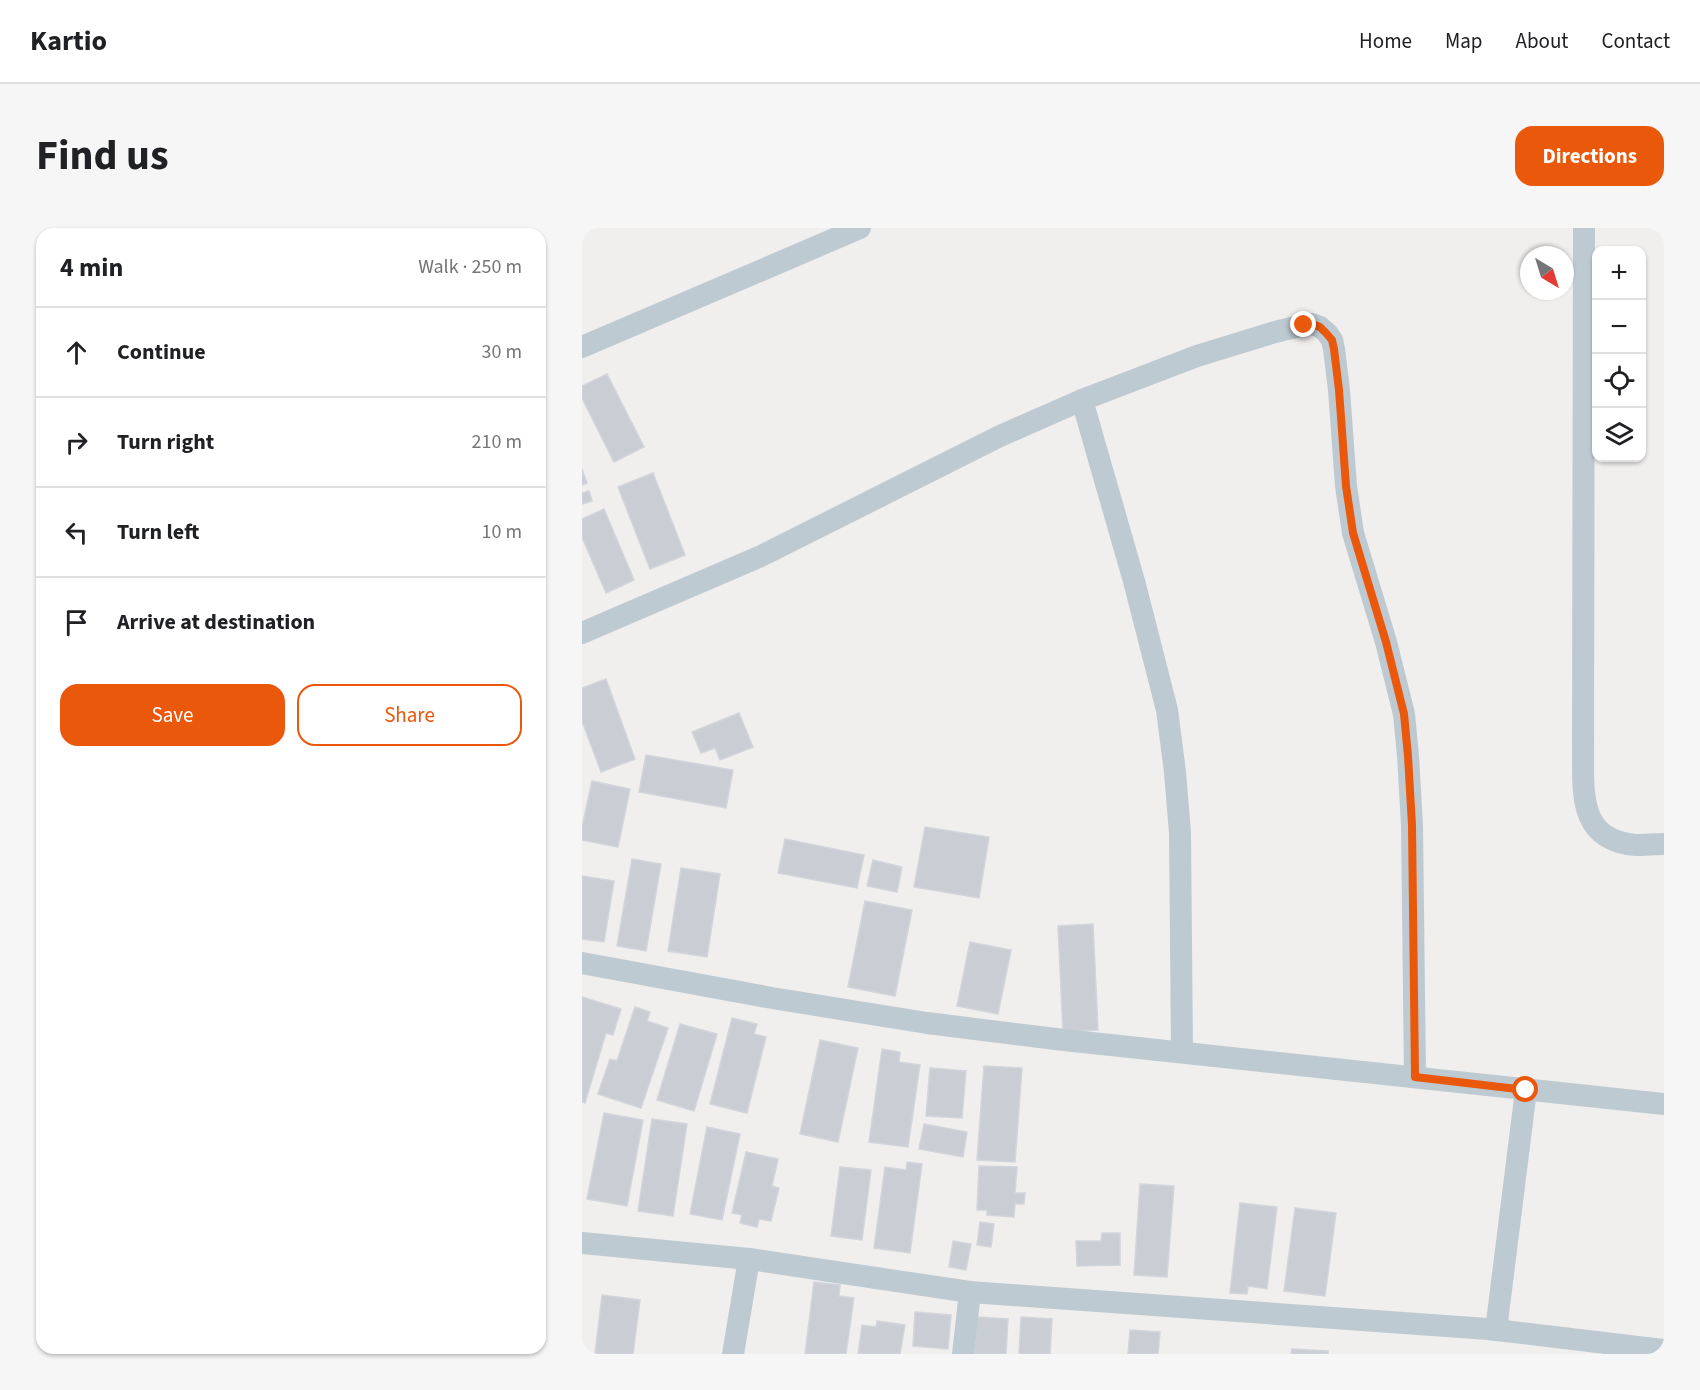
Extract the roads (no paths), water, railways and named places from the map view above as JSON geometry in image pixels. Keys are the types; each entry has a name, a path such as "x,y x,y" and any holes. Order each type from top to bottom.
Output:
{"street":[{"path":"582,347 860,228"},
{"path":"1584,228 1582,743 1584,802 1590,820 1606,835 1635,845 1664,844"},
{"path":"582,633 760,556 1000,436 1082,400 1197,356 1294,327 1312,324 1320,327 1332,340 1334,349 1346,486 1353,533 1386,642 1404,714 1412,825 1415,1077"},
{"path":"1082,400 1134,581 1167,710 1180,833 1182,1052"},
{"path":"582,963 772,998 927,1023 1664,1104"},
{"path":"1496,1330 1526,1090"},
{"path":"582,1243 749,1259 970,1292 1496,1330 1664,1350"},
{"path":"733,1354 749,1259"},
{"path":"963,1354 970,1292"}]}
